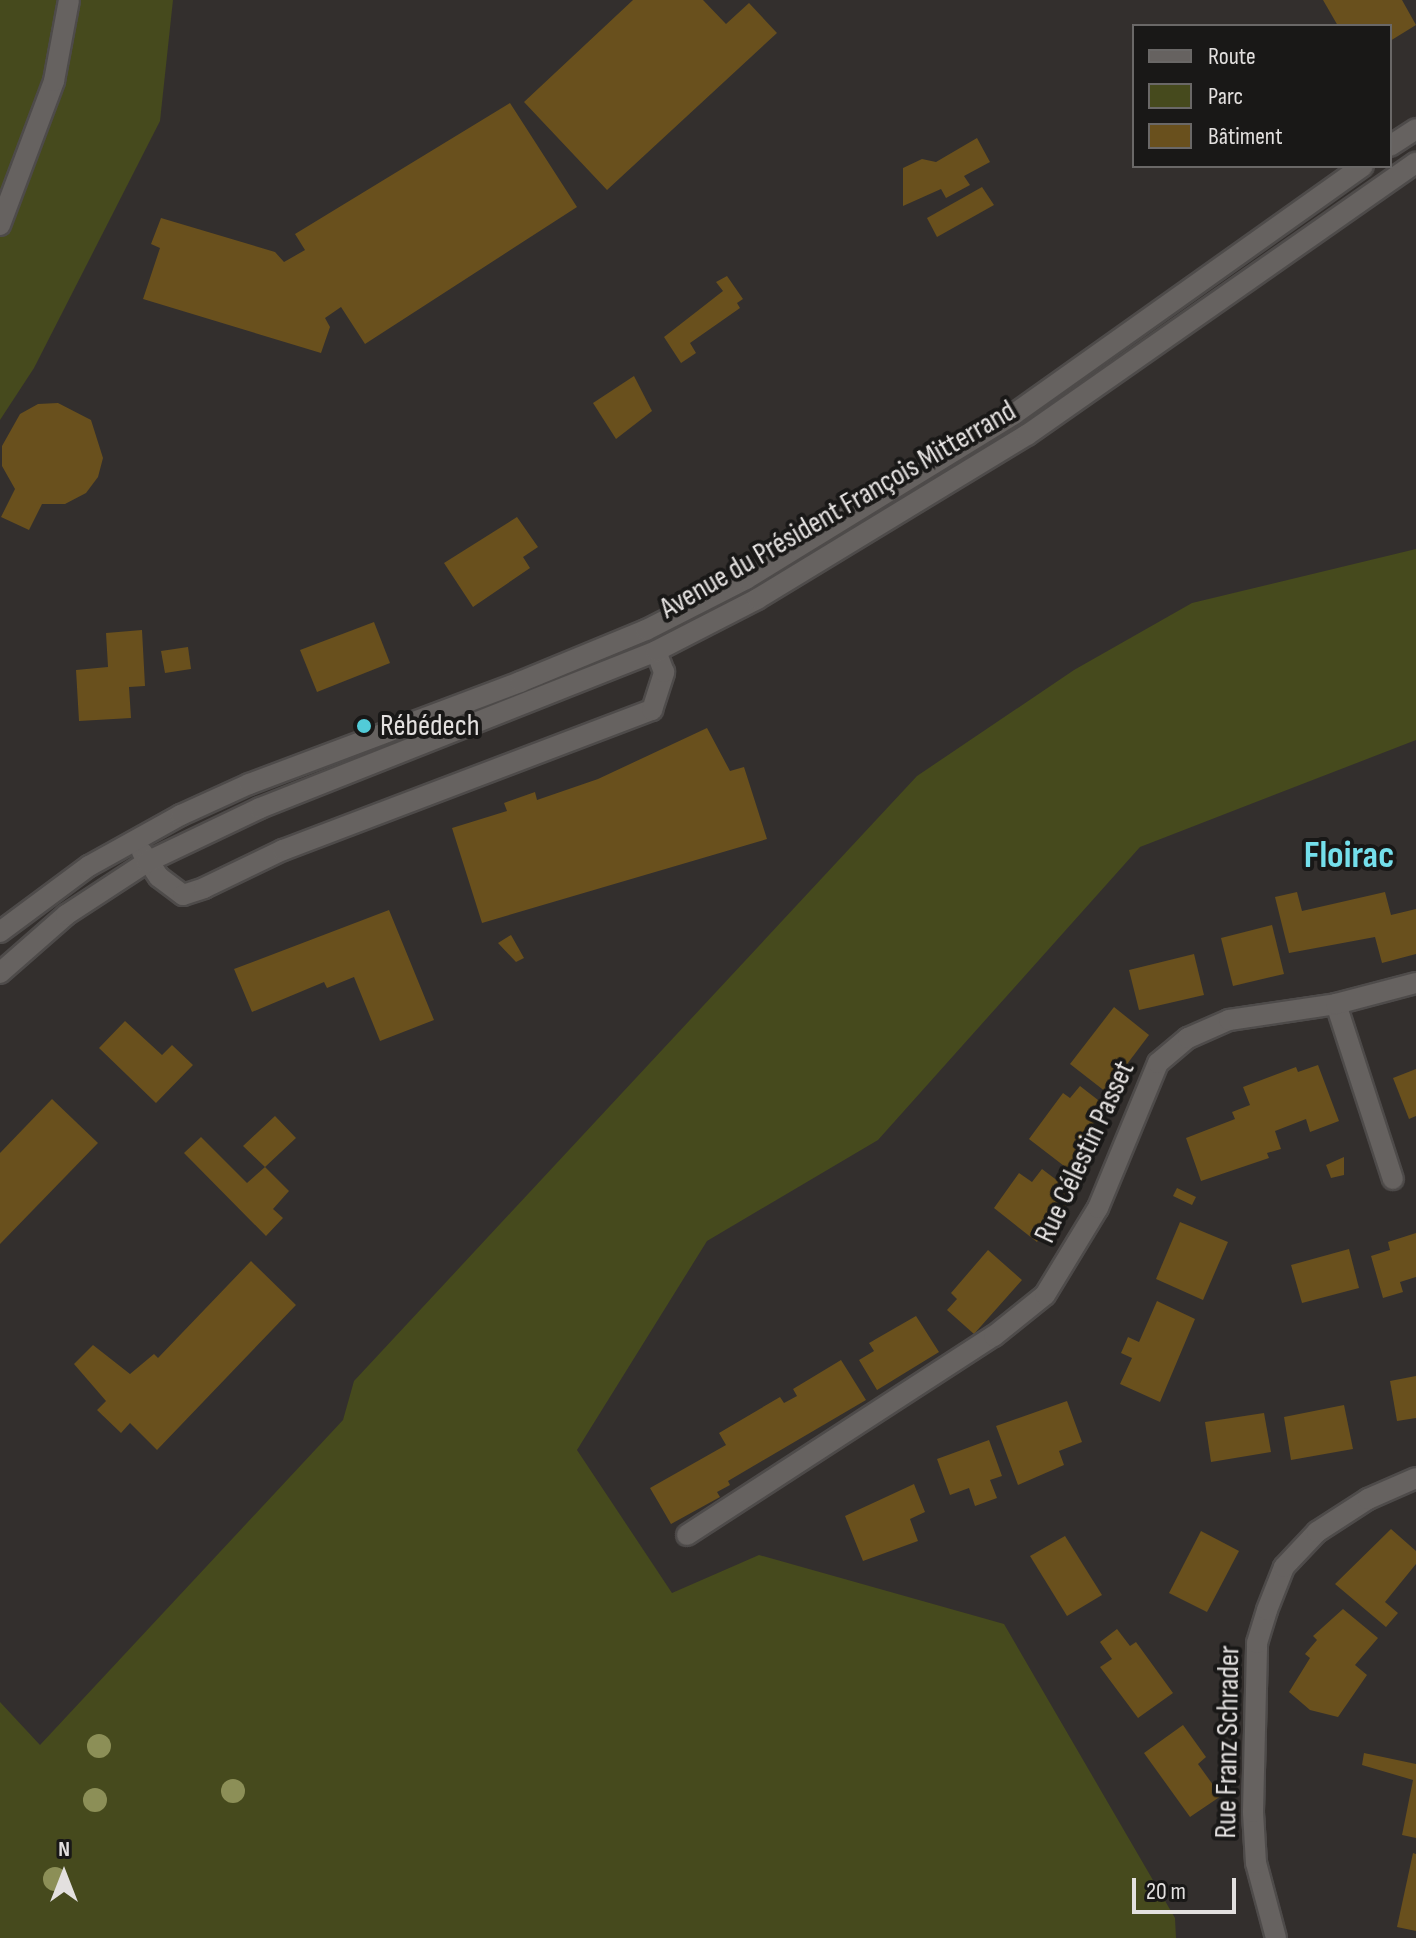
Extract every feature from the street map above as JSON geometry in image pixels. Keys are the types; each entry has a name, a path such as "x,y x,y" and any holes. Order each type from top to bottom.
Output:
{"street":[{"path":"0,225 54,81 69,0"},
{"path":"1392,145 1416,129"},
{"name":"Avenue du Président François Mitterrand","path":"0,973 66,915 147,862 260,808 656,651 757,599 1027,435 1416,163"},
{"name":"Avenue du Président François Mitterrand","path":"0,932 134,839 249,784 646,630 746,579 1014,414 1360,168"},
{"path":"134,839 147,862 183,895 283,850 652,710 664,672 656,651"},
{"name":"Rue Célestin Passet","path":"687,1535 994,1336 1045,1295 1098,1208 1158,1063 1188,1038 1229,1020 1336,1004 1416,983"},
{"path":"1336,1004 1393,1179"},
{"name":"Rue Franz Schrader","path":"1276,1938 1256,1863 1253,1812 1257,1643 1267,1610 1284,1567 1317,1532 1368,1499 1416,1478"}],"green space":[{"path":"0,0 173,0 160,121 34,368 0,420"},
{"path":"1416,549 1416,740 1140,847 878,1140 707,1241 577,1450 672,1593 759,1555 1004,1624 1175,1918 1176,1938 0,1938 0,1702 40,1745 343,1420 354,1381 917,776 1074,670 1192,603"}],"building":[{"path":"633,0 703,0 726,24 749,3 777,33 607,190 524,102"},
{"path":"1323,0 1402,0 1416,25 1392,40 1392,24 1337,24"},
{"path":"510,103 577,207 365,344 341,307 325,318 330,327 321,353 143,299 160,248 151,244 161,218 275,252 284,262 305,250 295,234"},
{"path":"977,138 990,162 964,176 970,185 946,198 941,189 903,206 903,168 922,159 936,162"},
{"path":"982,187 994,205 937,237 927,218"},
{"path":"727,276 743,299 737,303 740,308 690,343 696,353 681,363 664,337 723,291 716,282"},
{"path":"634,376 652,411 616,439 593,403"},
{"path":"58,403 91,420 103,458 98,477 86,493 65,504 42,504 29,530 1,517 15,489 2,466 2,446 20,414 38,404"},
{"path":"517,517 538,547 523,557 530,568 473,607 444,563"},
{"path":"374,622 390,663 317,692 300,650"},
{"path":"142,630 145,686 129,687 131,718 79,721 76,670 108,667 106,633"},
{"path":"188,647 191,669 165,673 161,651"},
{"path":"707,728 730,771 744,767 767,839 482,923 452,828 507,811 504,803 535,792 537,800 598,779"},
{"path":"1297,892 1302,911 1385,892 1391,915 1416,909 1416,954 1382,963 1375,937 1289,953 1275,897"},
{"path":"389,910 434,1020 380,1041 354,977 327,988 324,982 252,1012 234,969"},
{"path":"1272,925 1284,974 1233,986 1221,938"},
{"path":"511,935 524,958 516,962 498,943"},
{"path":"1194,954 1204,995 1139,1010 1129,970"},
{"path":"1114,1007 1149,1035 1106,1092 1070,1064"},
{"path":"125,1021 162,1055 172,1045 193,1065 156,1103 99,1048"},
{"path":"1318,1065 1339,1121 1310,1132 1306,1119 1275,1131 1281,1149 1267,1153 1269,1158 1201,1181 1186,1138 1235,1119 1232,1112 1250,1105 1243,1087 1296,1067 1298,1072"},
{"path":"1416,1069 1416,1116 1409,1119 1393,1078"},
{"path":"1080,1086 1107,1107 1080,1140 1086,1145 1068,1169 1029,1139 1063,1093 1070,1098"},
{"path":"52,1099 98,1143 0,1244 0,1153"},
{"path":"275,1116 296,1138 265,1167 243,1146"},
{"path":"201,1137 247,1183 265,1167 289,1191 273,1209 283,1218 266,1236 184,1153"},
{"path":"1344,1157 1344,1175 1331,1178 1326,1165"},
{"path":"1042,1169 1075,1194 1037,1242 994,1208 1019,1173 1032,1182"},
{"path":"1177,1188 1196,1197 1192,1205 1173,1196"},
{"path":"1180,1222 1228,1242 1203,1300 1156,1279"},
{"path":"1416,1233 1416,1277 1400,1282 1403,1292 1383,1298 1371,1256 1390,1250 1388,1242"},
{"path":"1349,1249 1359,1288 1302,1303 1291,1265"},
{"path":"988,1250 1022,1280 974,1334 947,1310 957,1299 951,1293"},
{"path":"251,1261 296,1305 157,1450 130,1423 121,1433 97,1410 106,1401 74,1364 93,1345 130,1374 154,1354 158,1358"},
{"path":"1157,1301 1195,1319 1160,1402 1120,1384 1132,1358 1121,1353 1128,1337 1139,1342"},
{"path":"916,1316 939,1352 877,1390 859,1360 874,1351 869,1343"},
{"path":"841,1360 866,1400 728,1481 730,1485 717,1492 720,1497 671,1524 650,1488 726,1445 719,1433 780,1397 784,1403 797,1396 793,1389"},
{"path":"1416,1376 1416,1418 1397,1421 1390,1381"},
{"path":"1067,1401 1082,1442 1059,1451 1064,1465 1018,1485 996,1426"},
{"path":"1344,1405 1353,1449 1291,1460 1284,1417"},
{"path":"1264,1413 1271,1452 1211,1462 1205,1422"},
{"path":"989,1440 1002,1476 990,1480 997,1498 975,1506 969,1488 950,1495 937,1459"},
{"path":"914,1484 925,1512 910,1519 918,1541 863,1561 845,1516"},
{"path":"1391,1529 1416,1551 1416,1564 1385,1602 1398,1613 1386,1627 1335,1584"},
{"path":"1201,1531 1239,1551 1207,1612 1169,1593"},
{"path":"1065,1536 1102,1595 1067,1616 1030,1556"},
{"path":"1343,1609 1378,1638 1355,1665 1367,1675 1338,1717 1310,1710 1289,1692 1310,1658 1305,1654 1317,1640 1313,1636"},
{"path":"1117,1629 1130,1646 1136,1642 1173,1693 1138,1718 1100,1667 1112,1659 1100,1642"},
{"path":"1183,1725 1206,1757 1198,1764 1221,1796 1190,1817 1144,1753"},
{"path":"1364,1753 1416,1764 1416,1838 1402,1835 1413,1780 1362,1765"},
{"path":"1413,1853 1416,1854 1416,1931 1397,1927"}],"place":[{"name":"Rébédech","path":"364,726"}],"district":[{"name":"Floirac","path":"1349,856"}]}
